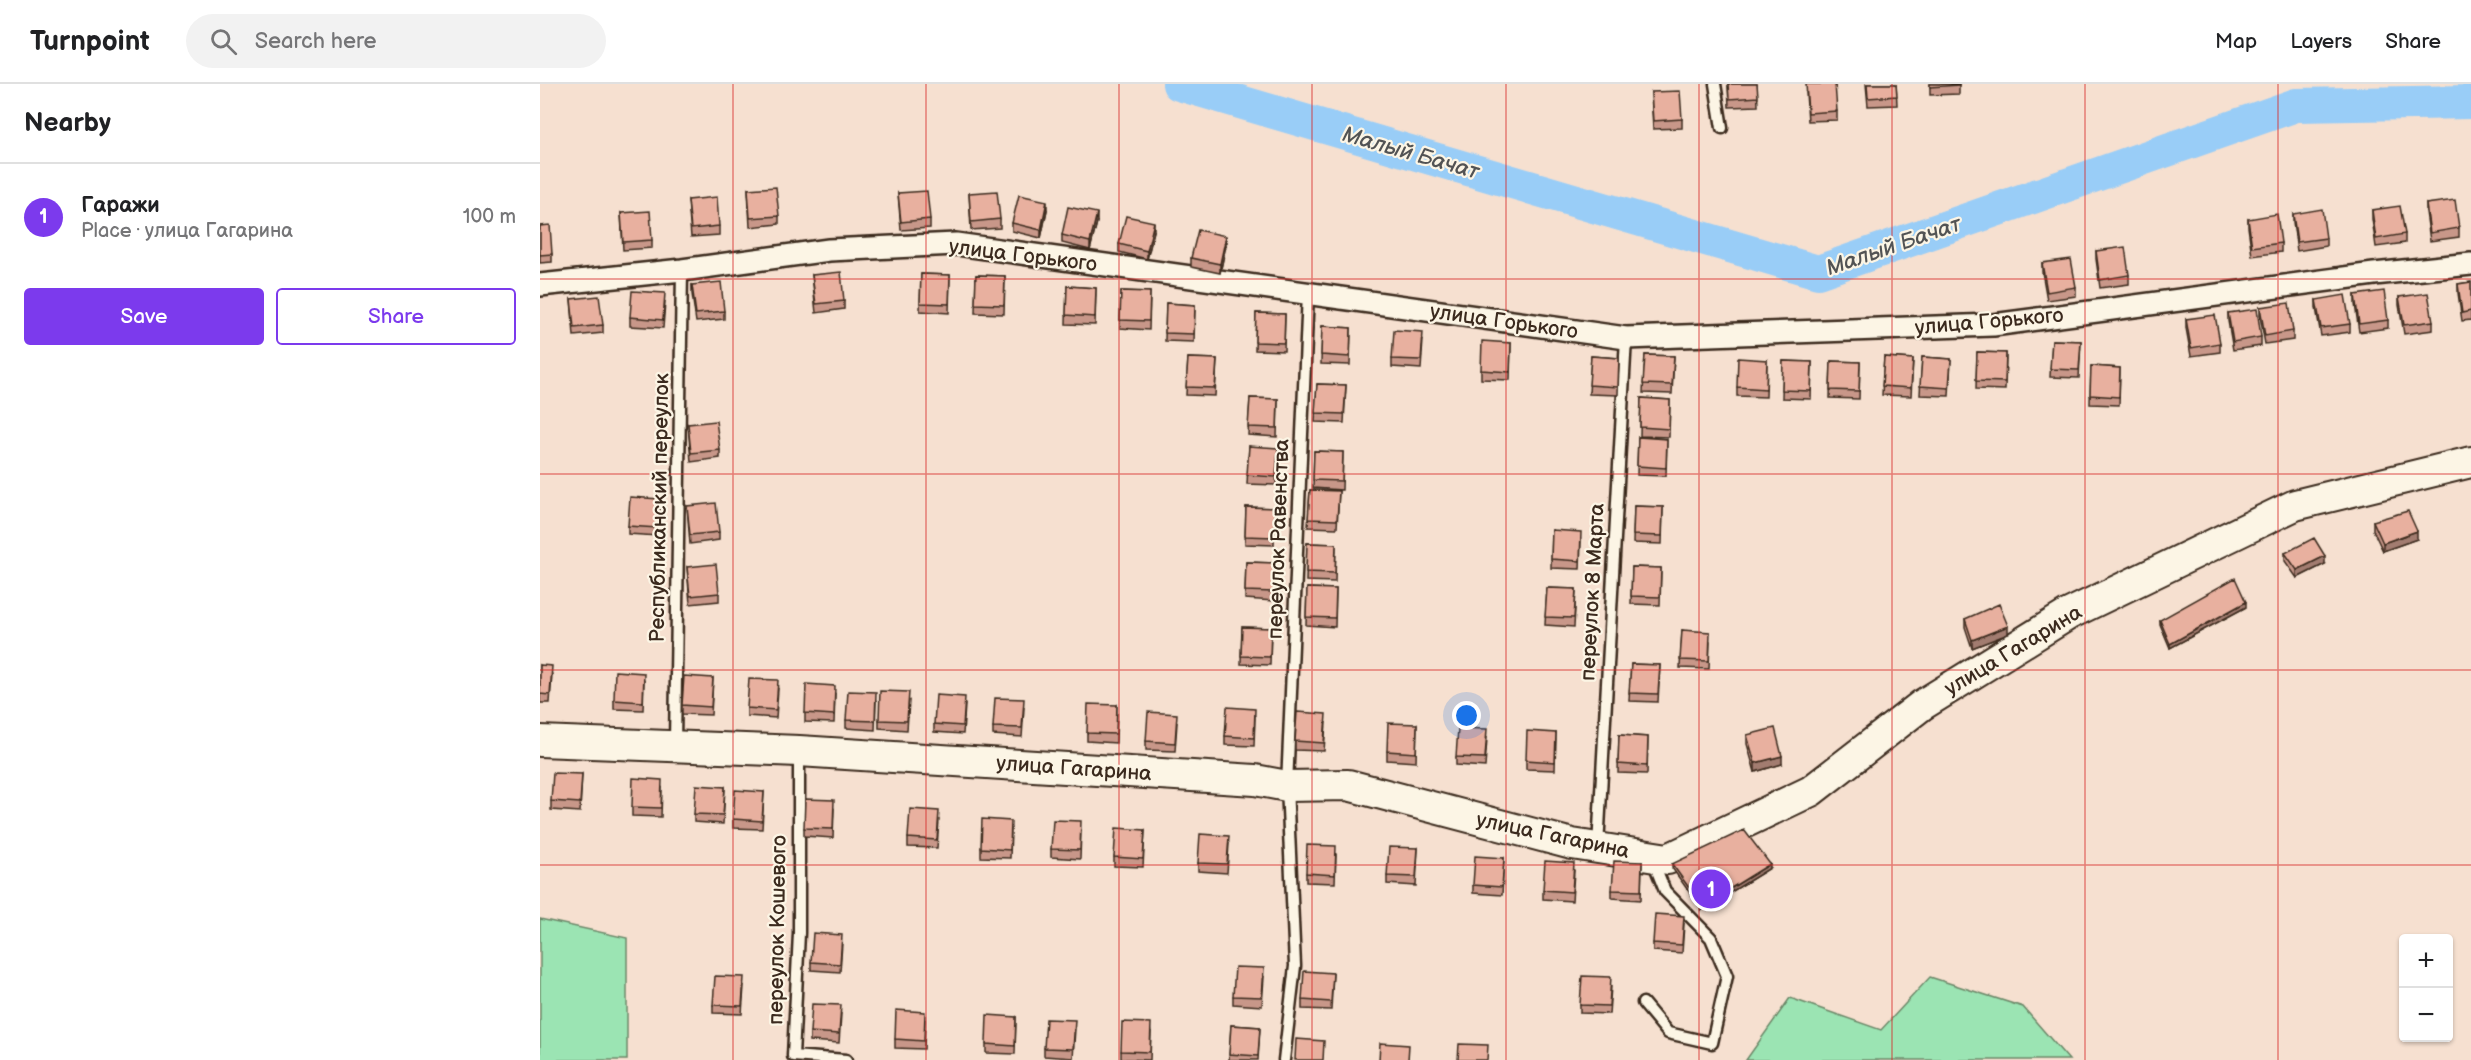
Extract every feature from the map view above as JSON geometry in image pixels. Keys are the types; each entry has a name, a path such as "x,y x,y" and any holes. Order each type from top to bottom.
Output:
{"street":[{"name":"улица Горького","path":"540,285 682,270 829,250 956,244 1626,338 1993,325 2374,274 2471,264"},
{"name":"улица Гагарина","path":"540,741 799,751 1255,780 1287,786 1348,785 1572,844 1668,859 1811,790 1922,705 2069,614 2295,505 2471,462"}],"lane":[{"path":"1715,84 1722,128"},
{"name":"Республиканский переулок","path":"675,747 682,270"},
{"name":"переулок Равенства","path":"1287,786 1308,293"},
{"name":"переулок 8 Марта","path":"1598,848 1626,338"},
{"name":"переулок Кошевого","path":"799,751 799,933 793,1056 846,1060"},
{"path":"1284,1060 1295,966 1287,786"},
{"path":"1643,1003 1668,1033 1712,1043 1727,976 1711,938 1665,891 1650,856"}],"green space":[{"path":"540,919 627,938 627,1060 540,1060"},
{"path":"1930,977 2023,1007 2069,1060 1746,1060 1790,998 1881,1030"}],"building":[{"path":"1728,84 1757,84 1758,97 1729,99"},
{"path":"1806,84 1835,84 1837,111 1808,113"},
{"path":"1867,84 1896,84 1897,96 1868,98"},
{"path":"1930,84 1959,84 1959,85 1930,87"},
{"path":"1680,91 1682,119 1653,121 1651,92"},
{"path":"776,187 779,216 750,218 748,189"},
{"path":"927,191 930,219 901,222 898,193"},
{"path":"997,191 1000,219 971,222 969,193"},
{"path":"1019,195 1047,201 1041,230 1012,223"},
{"path":"717,197 719,226 691,229 688,200"},
{"path":"2455,200 2459,228 2430,233 2426,204"},
{"path":"2400,206 2405,234 2376,239 2372,210"},
{"path":"1068,207 1097,213 1090,242 1062,235"},
{"path":"2322,209 2326,238 2297,242 2293,214"},
{"path":"650,211 652,240 623,242 621,213"},
{"path":"2277,214 2281,243 2252,247 2248,219"},
{"path":"1126,216 1154,222 1147,251 1119,244"},
{"path":"550,225 552,254 540,255 540,226"},
{"path":"1198,230 1226,236 1220,264 1191,258"},
{"path":"2125,247 2129,275 2100,280 2096,251"},
{"path":"2071,259 2076,287 2047,292 2042,263"},
{"path":"841,272 844,301 816,304 812,275"},
{"path":"921,274 950,275 949,304 920,303"},
{"path":"976,275 1005,276 1004,305 975,304"},
{"path":"721,282 724,311 696,314 692,285"},
{"path":"2471,282 2471,311 2462,313 2458,284"},
{"path":"1067,286 1096,288 1095,317 1066,315"},
{"path":"632,291 665,293 663,320 630,317"},
{"path":"1121,291 1150,292 1149,321 1120,320"},
{"path":"2384,291 2388,320 2359,324 2355,295"},
{"path":"2428,293 2433,321 2404,325 2399,297"},
{"path":"2345,295 2350,324 2321,328 2316,300"},
{"path":"599,296 603,325 574,328 571,299"},
{"path":"1166,303 1195,305 1194,334 1165,333"},
{"path":"2289,303 2293,331 2265,336 2260,307"},
{"path":"2257,309 2261,337 2233,342 2228,313"},
{"path":"1256,313 1285,314 1284,343 1255,342"},
{"path":"2215,315 2220,343 2191,348 2186,319"},
{"path":"1322,326 1351,328 1350,357 1321,355"},
{"path":"1394,330 1423,332 1421,360 1392,359"},
{"path":"2052,340 2081,341 2079,370 2050,369"},
{"path":"1482,341 1511,343 1510,372 1481,370"},
{"path":"1977,352 2006,353 2005,382 1976,381"},
{"path":"1645,355 1674,356 1672,385 1643,384"},
{"path":"1591,356 1619,358 1618,387 1589,385"},
{"path":"1884,357 1913,359 1911,388 1882,386"},
{"path":"1922,357 1951,359 1949,388 1920,386"},
{"path":"1188,358 1217,359 1215,388 1186,387"},
{"path":"1738,358 1767,360 1766,389 1737,387"},
{"path":"1783,361 1812,362 1811,391 1782,390"},
{"path":"1831,361 1860,362 1859,391 1830,390"},
{"path":"2091,366 2120,368 2119,397 2090,395"},
{"path":"1317,384 1346,385 1344,414 1315,413"},
{"path":"1250,398 1278,399 1277,428 1248,427"},
{"path":"1641,398 1670,400 1669,429 1640,427"},
{"path":"716,421 720,450 691,453 688,424"},
{"path":"1638,437 1667,439 1666,468 1637,466"},
{"path":"1249,446 1278,448 1276,477 1247,475"},
{"path":"1314,451 1343,452 1342,481 1313,480"},
{"path":"1310,490 1339,491 1337,520 1308,519"},
{"path":"630,497 660,499 658,528 628,526"},
{"path":"716,503 719,532 690,535 687,506"},
{"path":"1634,506 1663,507 1662,536 1633,535"},
{"path":"1246,507 1275,508 1274,537 1245,536"},
{"path":"2408,511 2417,531 2383,543 2373,521"},
{"path":"1552,530 1581,532 1580,561 1551,559"},
{"path":"2314,538 2325,556 2297,570 2285,553"},
{"path":"1307,543 1336,544 1335,573 1306,572"},
{"path":"1246,562 1275,563 1274,592 1245,591"},
{"path":"716,564 719,593 690,596 687,567"},
{"path":"1632,567 1661,568 1660,597 1631,596"},
{"path":"2235,578 2246,602 2170,644 2160,620"},
{"path":"1307,588 1336,589 1335,618 1306,617"},
{"path":"1547,588 1576,589 1574,618 1545,617"},
{"path":"1999,604 2008,626 1972,640 1965,619"},
{"path":"1242,627 1271,628 1270,657 1241,656"},
{"path":"1682,630 1710,632 1709,661 1680,660"},
{"path":"1631,664 1660,665 1658,694 1629,693"},
{"path":"540,665 552,666 550,695 540,694"},
{"path":"615,671 644,673 643,702 614,700"},
{"path":"684,676 713,678 711,707 682,705"},
{"path":"749,679 778,680 776,710 747,708"},
{"path":"806,684 835,686 834,715 805,713"},
{"path":"848,691 876,692 875,721 846,720"},
{"path":"880,691 909,692 907,721 879,720"},
{"path":"936,695 965,697 963,726 934,724"},
{"path":"995,698 1024,699 1022,728 993,727"},
{"path":"1088,704 1117,705 1116,734 1087,733"},
{"path":"1227,707 1255,709 1254,738 1225,736"},
{"path":"1148,712 1177,714 1175,743 1146,741"},
{"path":"1297,712 1326,714 1324,743 1295,741"},
{"path":"1388,723 1417,724 1416,753 1387,751"},
{"path":"1458,728 1487,729 1485,758 1456,757"},
{"path":"1775,728 1782,756 1755,763 1747,735"},
{"path":"1527,731 1556,733 1555,762 1526,760"},
{"path":"1619,735 1648,737 1647,766 1618,764"},
{"path":"553,773 582,774 580,803 551,801"},
{"path":"633,778 662,780 661,808 632,807"},
{"path":"696,785 725,787 723,815 694,814"},
{"path":"735,790 764,792 762,821 733,819"},
{"path":"805,799 834,800 833,829 804,828"},
{"path":"910,809 939,811 937,840 908,838"},
{"path":"982,819 1011,821 1010,850 981,848"},
{"path":"1053,820 1081,821 1080,850 1051,849"},
{"path":"1116,828 1145,830 1143,859 1114,857"},
{"path":"1744,830 1770,864 1702,906 1672,864"},
{"path":"1200,834 1229,836 1227,864 1198,863"},
{"path":"1307,845 1336,846 1335,875 1306,873"},
{"path":"1389,847 1418,848 1416,877 1387,876"},
{"path":"1475,856 1504,858 1502,887 1473,885"},
{"path":"1545,861 1574,863 1572,892 1543,890"},
{"path":"1614,861 1642,862 1641,891 1612,890"},
{"path":"1655,914 1684,916 1682,945 1653,943"},
{"path":"813,933 842,935 840,964 811,962"},
{"path":"1235,967 1264,968 1262,997 1233,996"},
{"path":"1304,971 1333,973 1331,1002 1302,1000"},
{"path":"715,976 744,977 742,1006 713,1005"},
{"path":"1582,976 1611,977 1609,1006 1580,1005"},
{"path":"812,1004 841,1005 839,1034 810,1032"},
{"path":"896,1010 925,1012 924,1041 895,1039"},
{"path":"987,1015 1016,1017 1015,1046 986,1044"},
{"path":"1046,1019 1075,1020 1073,1049 1044,1048"},
{"path":"1122,1022 1151,1023 1150,1052 1121,1051"},
{"path":"1231,1025 1260,1027 1258,1056 1229,1054"},
{"path":"1296,1039 1324,1041 1323,1060 1295,1060"},
{"path":"1380,1043 1409,1045 1408,1060 1379,1060"},
{"path":"1459,1044 1488,1045 1487,1060 1458,1060"}],"waterway":[{"name":"Малый Бачат","path":"1179,84 1818,272 2296,105 2471,102"}],"place":[{"name":"Гаражи","path":"1711,889"}]}
